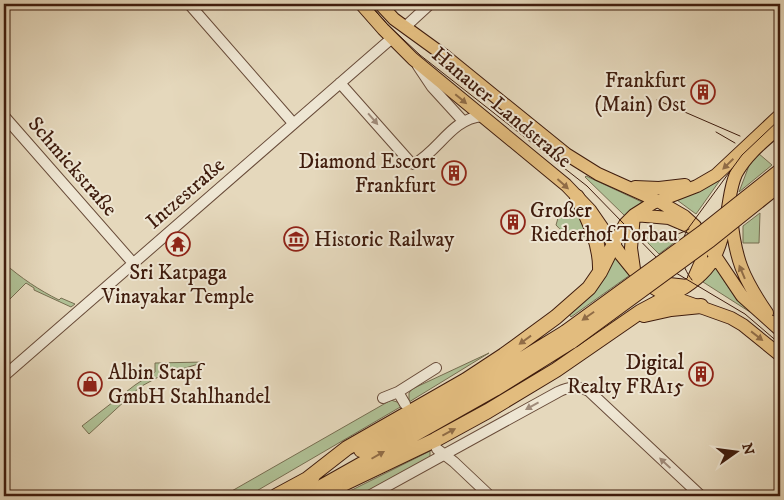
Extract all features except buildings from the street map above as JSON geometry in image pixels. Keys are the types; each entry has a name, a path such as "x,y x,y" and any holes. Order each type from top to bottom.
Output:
{"highway":[{"path":"276,496 569,336 780,171"},
{"path":"305,496 487,393 696,251 780,184"},
{"path":"577,197 597,243 600,272"},
{"path":"306,480 347,448 466,380 504,355 572,304 589,288 600,272 614,244"},
{"path":"318,496 469,422 549,374 649,306 670,296"},
{"path":"602,338 642,316 671,309 701,306"}],"main road":[{"name":"Hanauer Landstraße","path":"361,4 413,59 549,171 577,197 597,219 637,275 652,287 670,296"},
{"name":"Hanauer Landstraße","path":"380,4 394,19 445,56 566,154 598,174 658,201 684,216 716,256"},
{"path":"392,38 405,27"},
{"path":"670,296 688,286 704,273 716,256 723,237 736,174 751,147 780,115"},
{"path":"614,244 625,225 634,215 658,201 706,182 780,127"},
{"path":"623,185 660,188 706,182"},
{"path":"731,192 734,246 740,267 756,297 779,329"},
{"path":"634,215 669,218 682,223 700,234 702,248 700,268 688,286"},
{"path":"634,215 631,255 637,275 660,283 688,286"},
{"path":"716,256 742,296 779,329"},
{"path":"670,296 719,312 743,325 780,354"}],"street":[{"path":"189,4 293,123"},
{"path":"405,27 430,4"},
{"name":"Intzestraße","path":"4,376 392,38"},
{"path":"413,59 432,87 463,121"},
{"path":"340,82 414,164 463,121 482,116"},
{"name":"Schmickstraße","path":"4,116 133,263"},
{"path":"383,398 398,392 436,368"},
{"path":"370,496 440,452 558,392 576,386 589,391 701,496"},
{"path":"398,392 405,404"},
{"path":"440,452 454,462 490,496"}],"green space":[{"path":"758,153 772,165 739,192 750,163"},
{"path":"586,176 642,202 625,216"},
{"path":"723,176 696,214 677,200"},
{"path":"570,204 579,215 588,238 563,231 556,225 558,218"},
{"path":"760,213 759,243 743,243 743,226"},
{"path":"677,236 679,239 659,254 645,240 648,238 662,239"},
{"path":"614,254 630,275 571,317 568,313"},
{"path":"4,263 44,292 59,300 61,298 75,304 71,307 34,290 34,288 26,283 4,305 4,290 8,286 4,281"},
{"path":"715,266 738,299 750,312 703,282"},
{"path":"489,353 409,402 409,393 412,389"},
{"path":"205,362 162,375 140,387 89,434 82,426 155,372 155,363"},
{"path":"391,400 402,406 248,496 223,496"},
{"path":"430,451 428,459 360,496 340,496"}],"tram line":[{"path":"369,4 420,55 587,186 660,261 676,273 745,314 780,344"},
{"path":"657,100 740,136"},
{"path":"692,280 685,268 681,250 687,230 742,155 780,119"},
{"path":"716,132 735,143"},
{"path":"632,229 660,237 675,235 689,229"}],"railway":[{"path":"10,4 13,7"}],"place":[{"name":"Frankfurt (Main) Ost","path":"703,92"},
{"name":"Diamond Escort Frankfurt","path":"454,173"},
{"name":"Großer Riederhof Torbau","path":"513,222"},
{"name":"Historic Railway","path":"296,239"},
{"name":"Sri Katpaga Vinayakar Temple","path":"178,244"},
{"name":"Digital Realty FRA15","path":"701,374"},
{"name":"Albin Stapf GmbH Stahlhandel","path":"90,384"}]}
